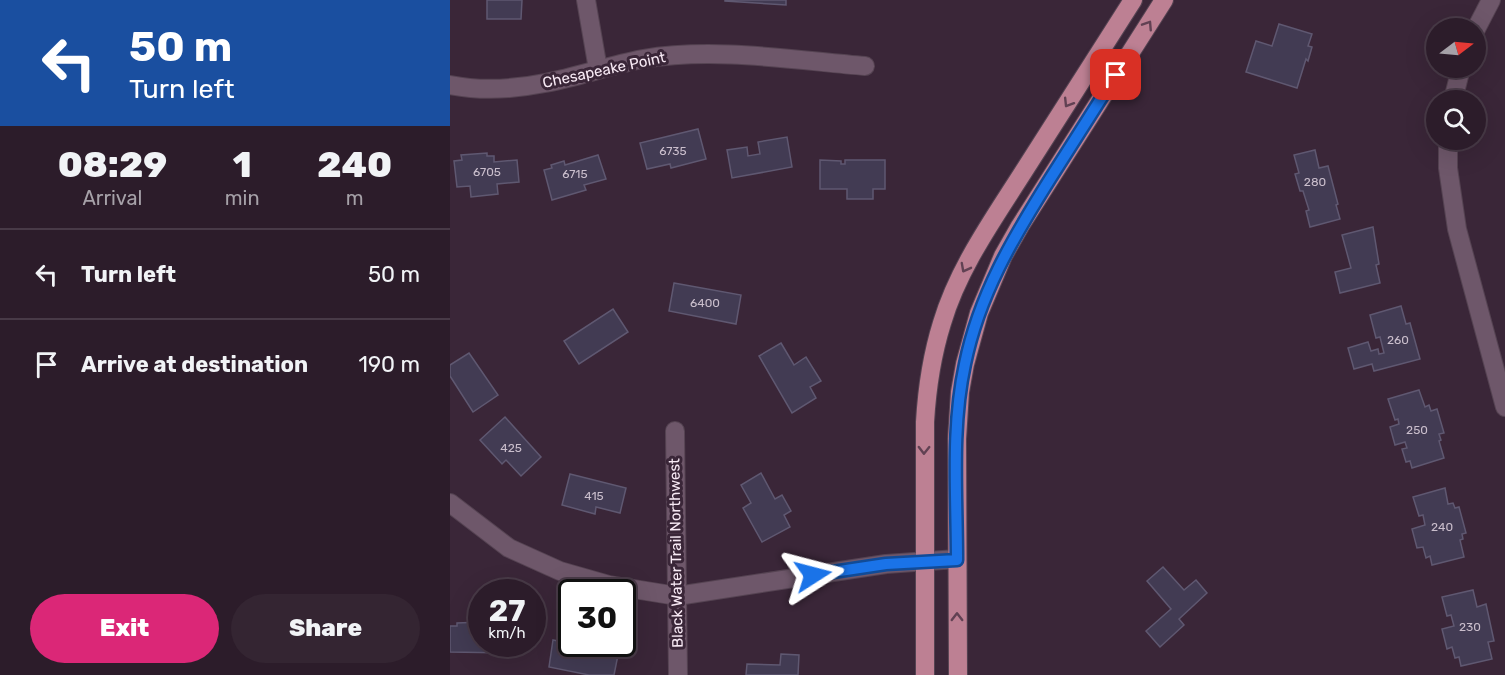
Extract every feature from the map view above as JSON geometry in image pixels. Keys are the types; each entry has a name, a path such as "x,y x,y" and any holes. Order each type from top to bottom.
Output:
{"main road":[{"path":"925,675 924,453 927,392 942,322 957,284 992,221 1133,0"},
{"path":"958,675 958,414 965,364 979,313 1003,256 1020,226 1164,0"}],"street":[{"path":"585,0 598,69"},
{"path":"1482,18 1491,0"},
{"name":"Chesapeake Point","path":"450,85 499,88 546,83 643,59 690,54 866,66"},
{"path":"1448,150 1448,168 1457,229 1505,407"},
{"name":"Black Water Trail Northwest","path":"675,431 678,675"},
{"path":"452,508 509,548 560,571 609,585 677,596 886,564 957,560"}],"building":[{"path":"487,0 522,0 521,19 487,19"},
{"path":"725,0 786,0 786,5 725,1"},
{"path":"1279,24 1312,34 1308,46 1312,47 1297,88 1246,72 1256,41 1272,46"},
{"path":"698,129 706,159 671,168 670,164 647,169 640,143"},
{"path":"787,137 792,167 732,178 727,150 747,147 748,156 760,154 758,142"},
{"path":"1315,150 1319,168 1328,166 1340,219 1310,227 1306,211 1309,210 1295,174 1299,173 1294,155"},
{"path":"487,153 487,156 494,156 494,162 517,160 519,182 497,184 498,194 471,197 470,186 457,187 454,161 462,160 461,155"},
{"path":"598,155 606,179 584,185 586,190 552,200 544,170 564,161 565,165"},
{"path":"820,160 841,161 841,164 845,164 845,160 885,160 885,189 873,189 873,199 847,199 847,189 820,189"},
{"path":"1373,227 1380,283 1340,293 1335,272 1351,268 1342,235"},
{"path":"674,283 741,295 736,324 669,311"},
{"path":"1401,306 1406,324 1410,323 1420,359 1374,371 1372,364 1354,369 1348,348 1368,342 1371,351 1378,349 1379,354 1384,353 1380,337 1376,338 1370,315"},
{"path":"613,309 628,332 579,364 564,341"},
{"path":"781,343 794,365 806,357 821,381 810,387 816,398 792,413 759,356"},
{"path":"469,353 498,395 473,412 450,376 450,365"},
{"path":"1419,390 1425,407 1429,405 1431,411 1437,409 1444,433 1439,434 1441,440 1439,441 1444,458 1412,468 1410,461 1406,462 1402,449 1407,448 1405,442 1395,445 1390,427 1399,424 1398,419 1395,420 1388,399"},
{"path":"505,417 541,457 521,476 506,460 502,464 480,440"},
{"path":"761,473 775,499 782,495 791,511 784,515 790,527 762,542 743,508 751,503 741,485"},
{"path":"570,474 626,488 620,513 596,507 595,514 562,505"},
{"path":"1445,488 1448,504 1453,503 1455,508 1459,507 1466,533 1462,534 1463,539 1460,540 1464,557 1432,565 1430,556 1426,558 1423,547 1417,548 1412,529 1425,525 1423,515 1419,516 1413,497"},
{"path":"1163,567 1184,590 1196,580 1207,593 1179,619 1184,625 1160,647 1146,631 1171,609 1147,581"},
{"path":"1473,590 1477,607 1486,604 1494,641 1488,642 1492,659 1461,666 1459,657 1455,658 1452,647 1447,649 1442,629 1454,626 1451,615 1447,616 1442,597"},
{"path":"457,623 468,623 468,652 450,652 450,626 457,626"},
{"path":"553,640 558,641 558,657 618,657 614,675 589,675 549,667"},
{"path":"781,654 799,655 798,675 746,675 747,664 780,665"}],"route":[{"path":"813,575 886,564 957,560 958,414 965,364 979,313 1003,256 1020,226 1116,75"}]}
